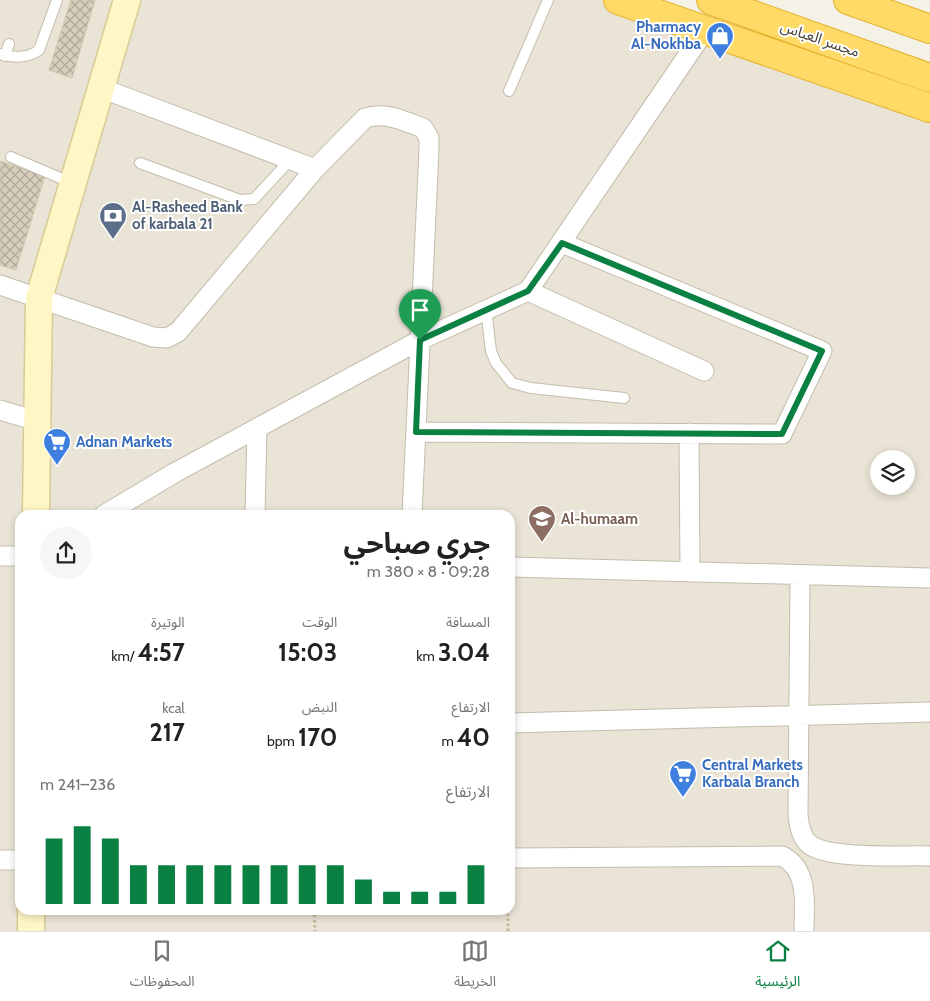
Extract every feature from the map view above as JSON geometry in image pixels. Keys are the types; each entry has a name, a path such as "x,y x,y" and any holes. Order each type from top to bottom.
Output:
{"highway":[{"path":"618,0 930,108"},
{"name":"مجسر العباس","path":"711,0 930,78"},
{"name":"مجسر العباس","path":"767,0 930,57"},
{"path":"848,0 930,29"}],"main road":[{"path":"36,510 39,298 127,0"},
{"path":"31,915 31,931"}],"street":[{"path":"112,510 176,472 420,340 528,291 704,30"},
{"path":"101,88 315,169"},
{"path":"0,285 154,336 167,338 178,332 315,169 365,118 385,114 423,128 428,138 429,150 412,510"},
{"path":"416,432 782,434 822,351 562,243"},
{"path":"528,291 704,371"},
{"path":"0,410 37,421"},
{"path":"255,510 257,428"},
{"path":"689,433 690,572"},
{"path":"0,556 15,556"},
{"path":"515,568 930,578"},
{"path":"800,575 798,816 803,835 809,844 828,852 840,854 930,856"},
{"path":"515,723 930,712"},
{"path":"515,858 782,856 794,864 802,880 804,888 804,931"},
{"path":"0,860 15,860"}],"lane":[{"path":"9,44 2,55 18,57 29,55 39,50 57,0"},
{"path":"509,91 548,0"},
{"path":"11,157 73,183"},
{"path":"140,163 240,200 254,198 290,160"},
{"path":"486,309 491,351 496,364 512,384 531,388 624,398"}],"path":[{"path":"314,915 315,931"},
{"path":"508,915 508,931"}],"shaded area":[{"path":"0,0 654,0 930,103 930,931 0,931"}],"building":[{"path":"71,0 95,0 72,78 49,70"},
{"path":"0,161 45,176 16,270 0,265"}],"place":[{"name":"Pharmacy Al-Nokhba","path":"720,60"},
{"name":"Al-Rasheed Bank of karbala 21","path":"113,240"},
{"name":"Adnan Markets","path":"57,466"},
{"name":"Al-humaam","path":"542,543"},
{"name":"Central Markets Karbala Branch","path":"683,798"}],"route":[{"path":"562,243 822,351 782,434 416,432 420,340 528,291 562,243"}]}
